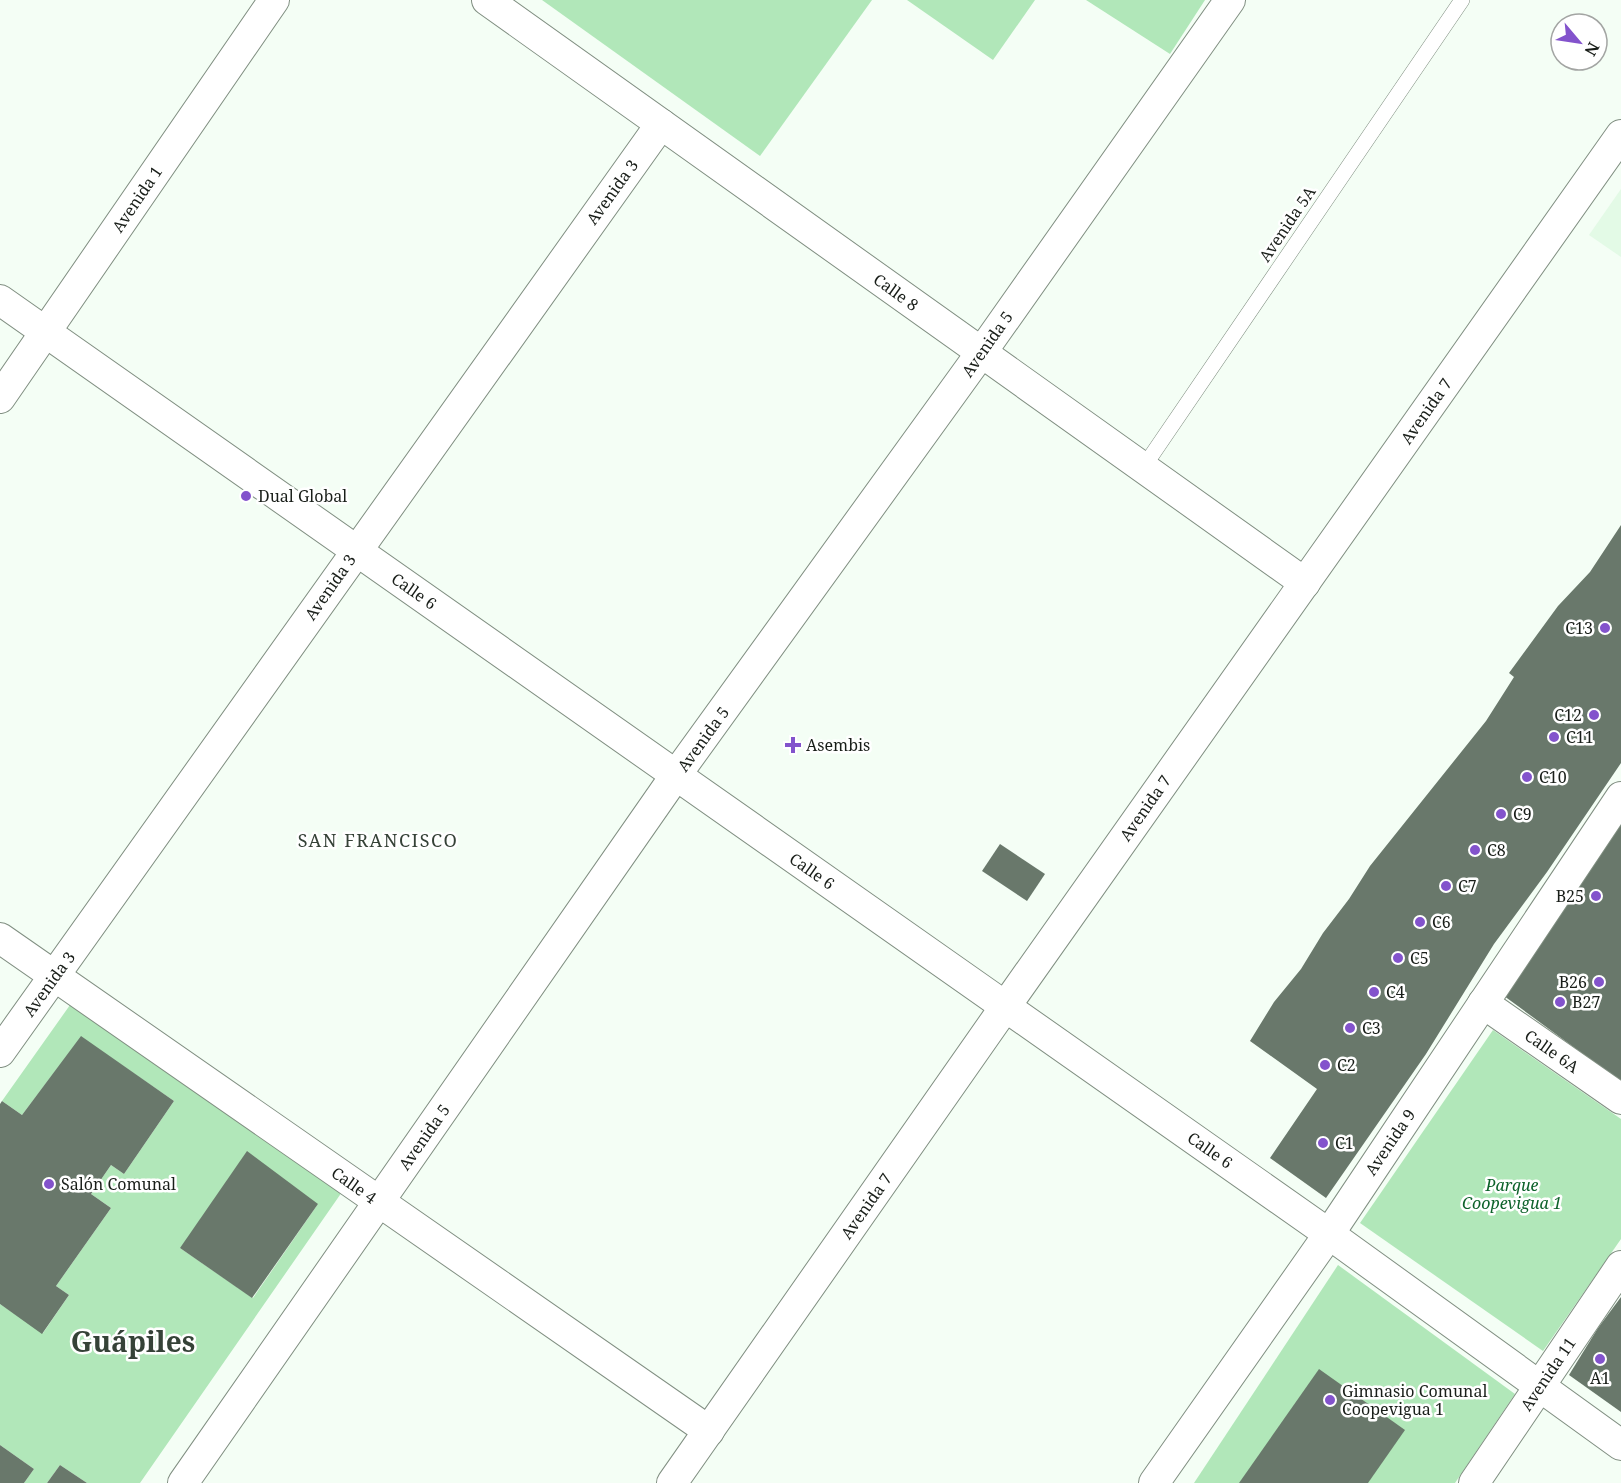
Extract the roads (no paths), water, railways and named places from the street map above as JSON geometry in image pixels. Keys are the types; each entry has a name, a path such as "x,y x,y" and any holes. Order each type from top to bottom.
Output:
{"street":[{"name":"Avenida 1","path":"0,398 274,0"},
{"name":"Calle 8","path":"487,0 1305,583"},
{"name":"Avenida 5","path":"183,1483 676,776 981,353 1230,0"},
{"name":"Avenida 3","path":"0,1052 661,124"},
{"name":"Avenida 7","path":"672,1483 1621,135"},
{"name":"Calle 6","path":"0,300 1329,1234 1621,1444"},
{"name":"Avenida 9","path":"1154,1483 1329,1234 1621,797"},
{"name":"Calle 4","path":"0,938 708,1431"},
{"name":"Calle 6A","path":"1483,1003 1621,1099"},
{"name":"Avenida 11","path":"1474,1483 1621,1266"}],"lane":[{"name":"Avenida 5A","path":"1143,468 1462,0"}],"place":[{"name":"Dual Global","path":"246,496"},
{"name":"C13","path":"1605,628"},
{"name":"C12","path":"1594,715"},
{"name":"C11","path":"1554,737"},
{"name":"Asembis","path":"793,745"},
{"name":"C10","path":"1527,777"},
{"name":"C9","path":"1501,814"},
{"name":"C8","path":"1475,850"},
{"name":"C7","path":"1446,886"},
{"name":"B25","path":"1596,896"},
{"name":"C6","path":"1420,922"},
{"name":"C5","path":"1398,958"},
{"name":"B26","path":"1599,982"},
{"name":"C4","path":"1374,992"},
{"name":"B27","path":"1560,1002"},
{"name":"C3","path":"1350,1028"},
{"name":"C2","path":"1325,1065"},
{"name":"C1","path":"1323,1143"},
{"name":"Salón Comunal","path":"49,1184"},
{"name":"A1","path":"1600,1359"},
{"name":"Gimnasio Comunal Coopevigua 1","path":"1330,1400"}],"district":[{"name":"SAN FRANCISCO","path":"378,841"},
{"name":"Guápiles","path":"133,1342"}],"park label":[{"name":"Parque Coopevigua 1","path":"1512,1194"}]}
